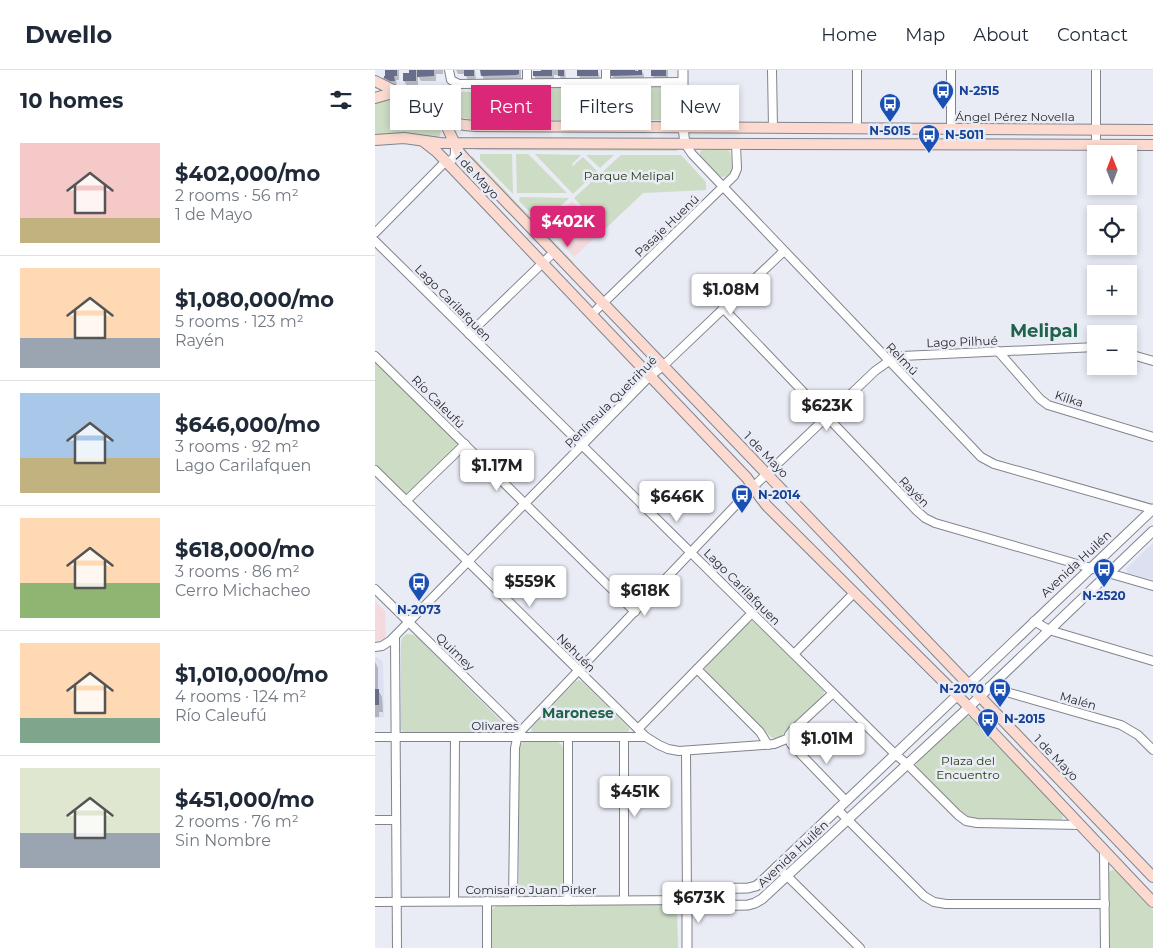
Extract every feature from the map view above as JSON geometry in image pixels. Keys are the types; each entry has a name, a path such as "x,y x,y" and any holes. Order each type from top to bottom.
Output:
{"main road":[{"path":"375,81 390,89"},
{"name":"Ángel Pérez Novella","path":"375,98 390,94"},
{"name":"Ángel Pérez Novella","path":"739,128 1153,130"},
{"name":"1 de Mayo","path":"448,130 462,156 1153,877"},
{"path":"379,140 404,138 440,143 1096,145"},
{"name":"1 de Mayo","path":"423,141 446,160 747,478 767,506 969,707 1153,902"},
{"path":"1137,145 1153,145"}],"street":[{"path":"449,70 451,80 459,84 683,82 683,70"},
{"path":"527,70 527,83"},
{"path":"606,70 606,82"},
{"path":"772,70 773,128"},
{"path":"857,70 857,128"},
{"path":"951,70 951,144"},
{"path":"1096,70 1096,145"},
{"path":"683,130 685,144"},
{"path":"375,233 446,160 450,161 454,158 455,143"},
{"name":"Relmú","path":"685,144 692,154 783,251 977,454 994,464 1153,509"},
{"name":"Pasaje Huenú","path":"591,314 734,176 736,172 737,144"},
{"name":"Lago Carilafquen","path":"375,242 958,815 966,821 977,823 1080,825"},
{"name":"Península Quetrihué","path":"395,637 650,376 663,366 783,251"},
{"path":"469,334 554,252"},
{"name":"Rayén","path":"723,308 917,511 930,521 1153,586"},
{"name":"Lago Pilhué","path":"889,361 909,355 1087,348"},
{"name":"Kilka","path":"998,351 1040,399 1048,405 1153,437"},
{"name":"Río Caleufú","path":"375,356 635,612"},
{"path":"1137,356 1153,361"},
{"path":"513,901 515,748 519,734 753,487 875,371 889,361"},
{"path":"407,502 465,444"},
{"name":"Nehuén","path":"375,470 646,737 668,749 686,751"},
{"name":"Avenida Huilén","path":"1153,509 759,883 752,888 744,889 698,890 692,892 687,900 701,906 752,904 762,900 969,707 1153,531"},
{"name":"Quimey","path":"375,588 519,734"},
{"path":"794,654 855,593"},
{"path":"638,729 752,613"},
{"path":"1034,621 1049,630 1153,661"},
{"path":"375,647 387,644 395,637"},
{"path":"395,637 397,948"},
{"path":"697,669 760,732 768,745"},
{"name":"Malén","path":"989,687 1121,725 1138,735 1153,750"},
{"path":"833,693 792,731 789,738 791,744 846,801"},
{"name":"Olivares","path":"375,737 455,737 519,734 568,737 646,737"},
{"path":"454,902 455,737"},
{"path":"568,737 568,900"},
{"path":"624,737 624,900"},
{"path":"687,948 686,751 768,745 789,738"},
{"path":"837,810 924,896 934,902 946,904 1105,904"},
{"path":"375,820 396,820"},
{"path":"1104,851 1105,948"},
{"path":"777,866 860,948"},
{"name":"Comisario Juan Pirker","path":"375,902 687,900"},
{"path":"487,901 487,948"}],"shaded area":[{"path":"572,201 601,232 574,257 545,227"},
{"path":"1153,543 1153,580 1128,574 1126,569"},
{"path":"375,601 385,611 386,640 375,641"},
{"path":"375,657 383,662 384,717 375,718"}],"green space":[{"path":"551,86 561,86 561,120 551,120"},
{"path":"651,87 661,87 661,120 651,120"},
{"path":"461,92 471,92 471,119 461,117"},
{"path":"385,99 390,100 390,130 441,130 440,136 432,138 408,133 378,136 375,134 375,103"},
{"path":"476,148 677,149 677,151 476,150"},
{"path":"702,150 729,150 732,164 730,173 724,177 718,176 700,157"},
{"path":"480,154 512,154 513,194 480,160"},
{"path":"516,154 528,154 567,193 517,193"},
{"name":"Parque Melipal","path":"535,154 581,155 572,164 573,166 583,157 597,171 573,194"},
{"name":"Parque Melipal","path":"586,155 614,155 600,168"},
{"name":"Parque Melipal","path":"621,155 681,155 706,182 706,190 643,193 604,230 574,198"},
{"path":"472,156 574,263 572,265 470,158"},
{"name":"Parque Melipal","path":"520,197 569,198 542,224 519,201"},
{"path":"375,363 457,443 456,447 408,494 403,493 375,465"},
{"path":"753,621 824,691 823,697 779,738 775,739 705,669 748,623"},
{"path":"407,634 417,637 509,729 508,732 403,732 401,729 401,642 402,638"},
{"path":"579,680 629,728 629,731 532,732 531,728"},
{"name":"Plaza del Encuentro","path":"965,716 971,717 1061,812 1063,817 1061,820 968,818 918,769 917,761"},
{"path":"523,742 558,742 563,748 564,891 558,896 525,897 521,896 519,891 519,746"},
{"path":"1113,870 1117,871 1153,910 1153,948 1110,948 1109,874"},
{"path":"670,904 677,910 678,948 491,948 491,914 492,909 497,906"}],"building":[{"path":"385,70 397,70 397,76 394,76 395,81 384,78"},
{"path":"409,70 416,70 416,81 403,81 403,73 409,73"},
{"path":"417,70 434,70 434,76 417,77"},
{"path":"464,70 474,70 474,76 464,76"},
{"path":"480,70 519,70 519,74 481,76"},
{"path":"552,70 552,76 533,76 533,71"},
{"path":"558,70 564,70 564,76 558,76"},
{"path":"577,70 598,70 598,76 577,76"},
{"path":"611,70 642,70 642,75 611,76"},
{"path":"651,70 666,70 666,76 651,76"},
{"path":"375,689 379,689 379,705 375,705"}],"place":[{"name":"N-2515","path":"943,110"},
{"name":"N-5015","path":"890,123"},
{"name":"N-5011","path":"929,154"},
{"name":"N-2014","path":"742,514"},
{"name":"N-2520","path":"1104,588"},
{"name":"N-2073","path":"419,602"},
{"name":"N-2070","path":"1000,708"},
{"name":"N-2015","path":"988,738"}],"district":[{"name":"Melipal","path":"1044,331"},
{"name":"Maronese","path":"578,713"}]}
